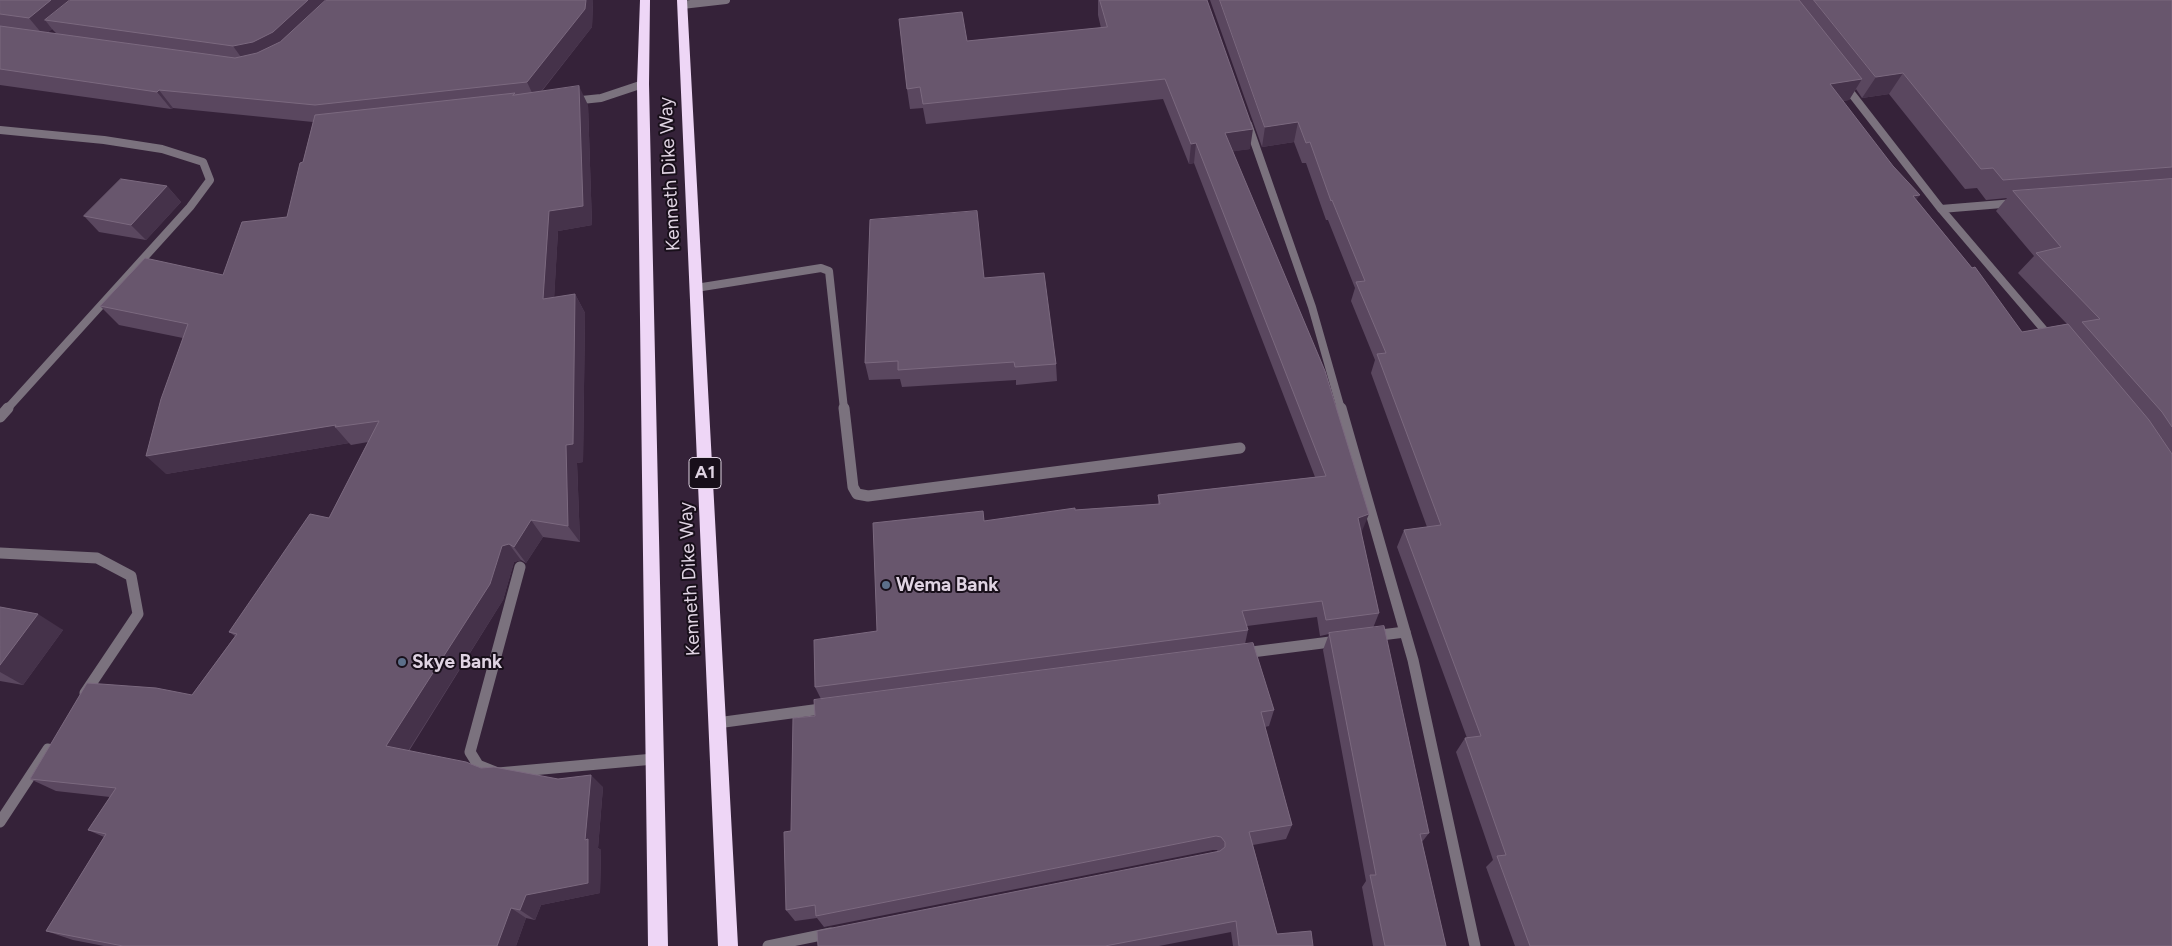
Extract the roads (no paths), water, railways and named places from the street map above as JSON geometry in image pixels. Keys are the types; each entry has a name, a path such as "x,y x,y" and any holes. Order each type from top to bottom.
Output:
{"highway":[{"name":"Kenneth Dike Way","path":"645,0 643,84 658,946"},
{"name":"Kenneth Dike Way","path":"682,2 728,946"}],"street":[{"path":"682,2 726,0"},
{"path":"1839,77 1941,209 2056,344"},
{"path":"562,102 600,98 643,84"},
{"path":"1244,112 1312,307 1405,632 1415,669 1475,946"},
{"path":"0,130 104,140 162,149 203,162 210,180 190,207 0,416"},
{"path":"1941,209 2027,202"},
{"path":"696,288 821,268 829,271 854,487 858,494 868,496 1240,448"},
{"path":"0,553 97,558 131,576 138,614 80,702"},
{"path":"520,567 470,752 478,765 498,773 654,759"},
{"path":"1366,637 1405,632"},
{"path":"1228,655 1346,640"},
{"path":"717,723 835,707"},
{"path":"0,822 53,742"},
{"path":"768,946 846,930"}],"place":[{"name":"Wema Bank","path":"886,585"},
{"name":"Skye Bank","path":"402,662"}]}
